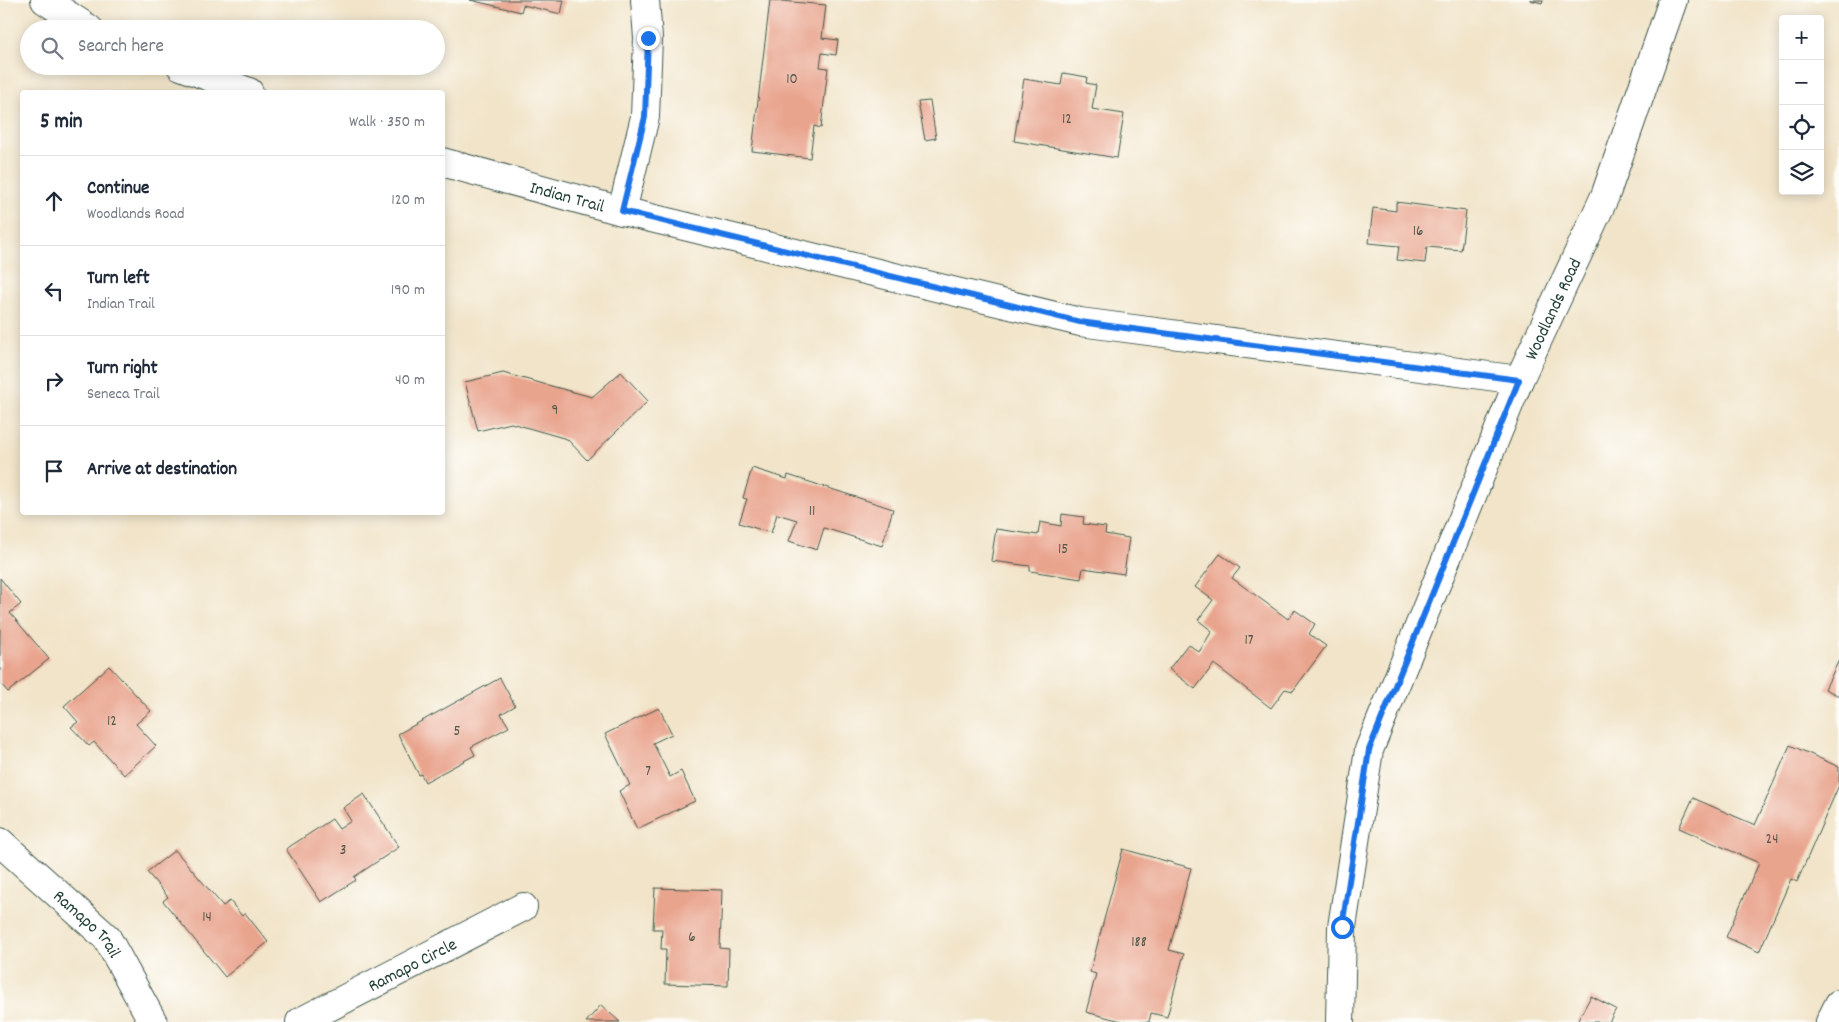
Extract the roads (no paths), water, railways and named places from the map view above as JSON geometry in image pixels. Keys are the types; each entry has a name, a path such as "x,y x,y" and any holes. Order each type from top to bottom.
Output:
{"street":[{"path":"45,0 75,20"},
{"path":"622,211 645,117 648,38 645,0"},
{"name":"Woodlands Road","path":"1340,1022 1342,927 1369,750 1519,380 1604,196 1673,0"},
{"path":"205,75 244,90"},
{"name":"Indian Trail","path":"445,163 622,211 1080,322 1519,380"},
{"name":"Ramapo Trail","path":"0,842 107,938 153,1022"},
{"name":"Ramapo Circle","path":"300,1022 523,907"},
{"path":"1830,1022 1839,1004"}]}
